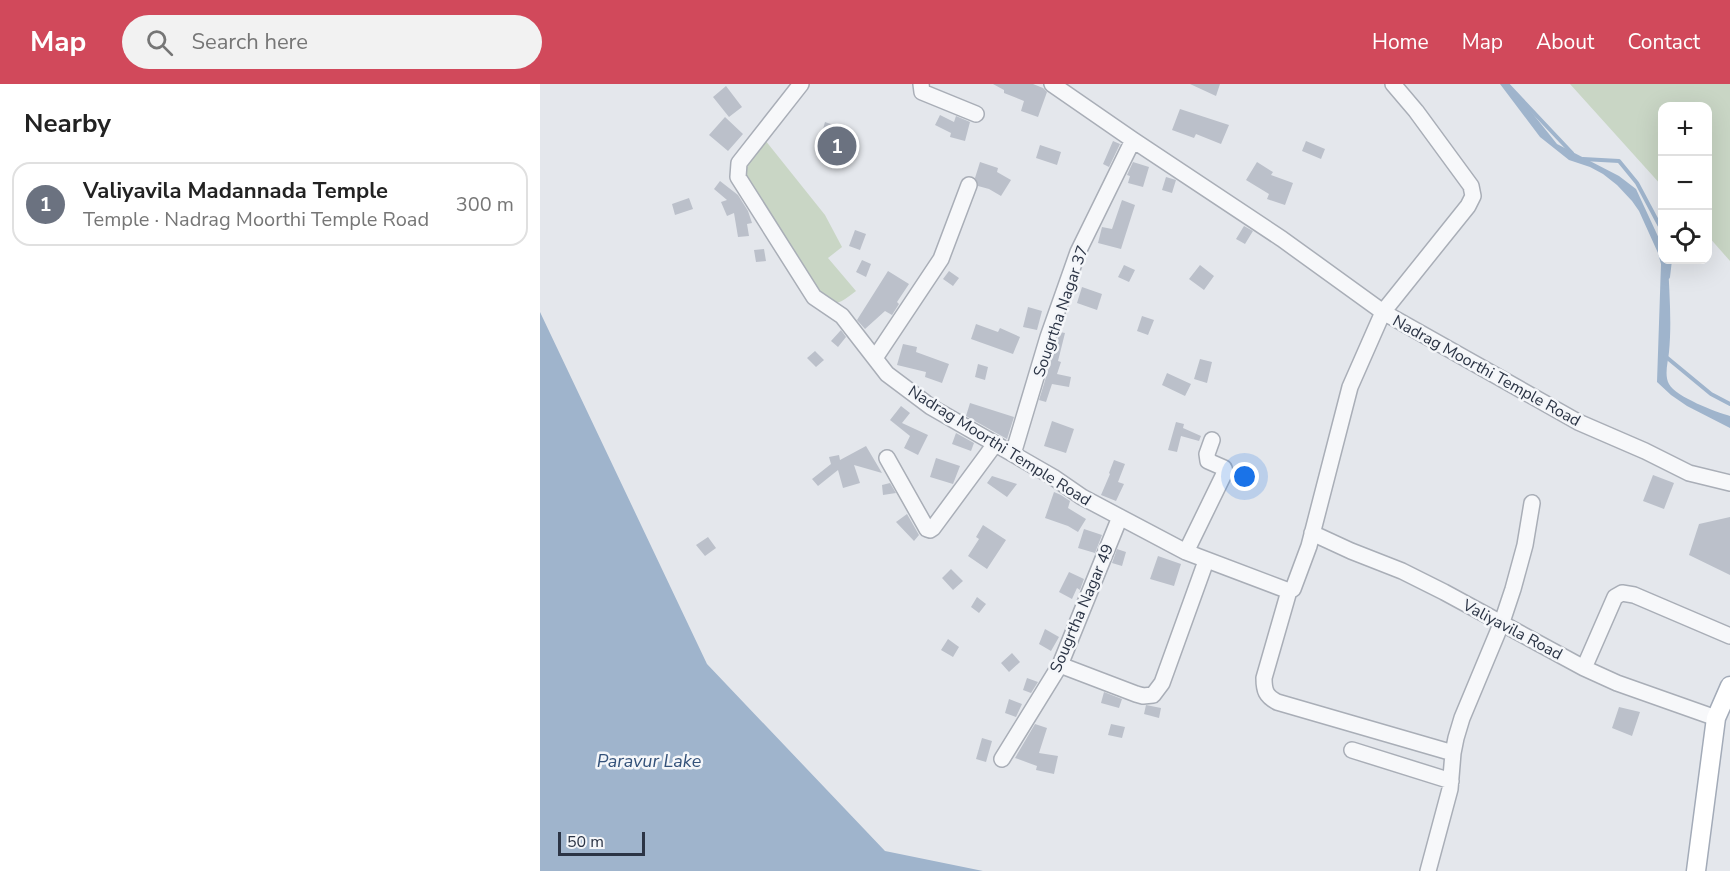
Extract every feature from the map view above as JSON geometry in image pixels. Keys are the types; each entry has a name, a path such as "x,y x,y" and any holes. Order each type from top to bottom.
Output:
{"main road":[{"path":"1696,871 1716,718 1730,686"}],"street":[{"name":"Nadrag Moorthi Temple Road","path":"801,84 739,163 738,177 814,297 842,316 887,374 932,407 1053,477 1082,497 1186,552 1289,591"},
{"path":"921,84 922,92 976,114"},
{"name":"Nadrag Moorthi Temple Road","path":"1052,84 1282,239 1383,312 1578,422 1689,472 1730,483"},
{"path":"1393,84 1416,111 1471,186 1473,196 1468,206 1383,312 1350,387 1312,533 1301,571 1293,589 1289,591 1264,678 1264,690 1269,698 1277,702 1453,753"},
{"name":"Sougrtha Nagar 37","path":"1013,454 1048,337 1078,252 1133,140"},
{"path":"875,358 941,259 969,185"},
{"path":"1186,552 1226,472 1224,468 1208,460 1207,454 1212,440"},
{"path":"887,458 927,529 930,530 995,444"},
{"path":"1428,871 1450,789 1453,753 1462,718 1502,622 1513,589 1526,545 1532,503"},
{"name":"Sougrtha Nagar 49","path":"1002,759 1060,665 1120,517"},
{"name":"Valiyavila Road","path":"1312,533 1402,571 1502,622 1584,668 1617,683 1716,718"},
{"path":"1060,665 1136,694 1153,695 1162,683 1206,561"},
{"path":"1584,668 1615,597 1622,593 1634,595 1730,636"},
{"path":"1352,750 1450,781"}],"green space":[{"path":"1570,84 1730,84 1730,261 1712,241 1712,102 1658,102 1658,182"},
{"path":"765,140 825,215 842,247 828,258 856,291 842,301 834,303 819,296 743,171"}],"water":[{"path":"1500,84 1509,84 1557,144 1619,176 1636,189 1658,236 1658,253 1639,211 1617,185 1590,167 1569,160 1540,137"},
{"path":"1661,264 1668,264 1670,329 1667,377 1669,384 1688,399 1730,416 1730,428 1687,406 1657,382"},
{"name":"Paravur Lake","path":"540,312 707,664 885,851 983,871 540,871"}],"building":[{"path":"993,84 1033,84 1043,88 1047,92 1038,117 1021,111 1024,101 1004,93 1004,90"},
{"path":"1190,84 1220,84 1216,96"},
{"path":"726,86 742,107 729,117 713,97"},
{"path":"1180,109 1229,125 1221,144 1196,134 1194,138 1172,130"},
{"path":"940,115 954,122 956,116 970,122 965,141 950,137 951,133 935,125"},
{"path":"725,117 743,134 728,151 709,135"},
{"path":"825,122 848,130 840,153 818,147"},
{"path":"1113,141 1120,144 1109,167 1103,164"},
{"path":"1306,141 1325,149 1321,159 1302,151"},
{"path":"1040,145 1061,152 1057,165 1036,158"},
{"path":"980,162 998,168 997,172 1011,180 1001,196 978,186 975,178"},
{"path":"1133,162 1149,167 1143,187 1128,183 1130,176 1127,175"},
{"path":"1257,162 1273,172 1271,175 1293,183 1285,205 1267,199 1269,194 1246,180"},
{"path":"1166,177 1176,180 1172,193 1162,190"},
{"path":"720,181 738,195 748,211 752,223 747,224 749,236 738,237 734,213 727,216 721,202 727,200 714,189"},
{"path":"689,198 693,209 675,215 672,204"},
{"path":"1122,200 1135,205 1121,249 1098,243 1102,227 1112,229"},
{"path":"1244,226 1253,231 1245,244 1236,239"},
{"path":"855,230 866,234 860,250 849,246"},
{"path":"764,249 766,261 756,262 754,250"},
{"path":"862,260 871,264 866,277 856,272"},
{"path":"1124,265 1135,270 1129,282 1118,277"},
{"path":"1200,265 1214,276 1204,290 1189,279"},
{"path":"888,271 909,284 897,302 899,304 892,315 885,311 865,329 857,320"},
{"path":"949,271 959,278 953,286 943,279"},
{"path":"1082,287 1102,294 1097,310 1077,303"},
{"path":"1028,307 1042,311 1037,330 1023,327"},
{"path":"1142,316 1154,320 1148,335 1137,331"},
{"path":"976,324 998,332 1000,328 1020,337 1013,354 971,339"},
{"path":"841,330 846,337 838,347 831,341"},
{"path":"1060,332 1065,333 1057,374 1071,377 1069,387 1052,384 1046,402 1039,400"},
{"path":"903,344 917,347 916,352 949,364 942,383 925,377 926,372 897,365"},
{"path":"815,351 824,360 816,367 807,358"},
{"path":"1200,359 1212,362 1207,383 1194,379"},
{"path":"978,364 988,367 985,380 975,377"},
{"path":"1167,373 1191,384 1185,396 1162,385"},
{"path":"970,403 1014,417 1007,439 966,416"},
{"path":"901,406 910,413 902,423 928,435 918,455 904,448 910,436 890,420"},
{"path":"1052,421 1074,429 1066,453 1044,446"},
{"path":"1176,422 1184,424 1183,428 1201,436 1199,441 1181,436 1177,452 1168,450"},
{"path":"956,433 974,443 971,451 952,444"},
{"path":"866,446 882,473 854,465 860,483 843,488 838,470 818,486 812,479 831,464 829,457 839,455 840,460"},
{"path":"936,458 960,466 953,484 930,477"},
{"path":"1114,460 1125,464 1118,482 1124,484 1116,501 1101,495"},
{"path":"1653,475 1674,483 1664,509 1643,501"},
{"path":"992,476 1017,484 1007,497 987,483"},
{"path":"890,483 896,493 883,495 882,485"},
{"path":"1054,492 1070,501 1068,508 1086,519 1078,532 1045,518"},
{"path":"907,514 919,535 914,541 896,522"},
{"path":"1730,517 1730,575 1689,555 1699,524"},
{"path":"983,525 1006,540 987,569 968,556 979,539 976,537"},
{"path":"1084,529 1102,535 1095,553 1078,548"},
{"path":"708,537 716,548 705,556 696,545"},
{"path":"1117,549 1126,552 1122,566 1112,563"},
{"path":"1158,556 1181,564 1174,586 1150,579"},
{"path":"951,569 963,581 953,590 942,578"},
{"path":"1069,572 1084,579 1080,590 1077,588 1072,599 1059,592"},
{"path":"977,597 986,604 979,613 971,607"},
{"path":"1045,629 1059,637 1051,651 1039,644"},
{"path":"948,639 959,647 953,657 941,650"},
{"path":"1012,653 1020,662 1009,672 1001,663"},
{"path":"1027,678 1038,682 1031,693 1023,690"},
{"path":"1104,692 1122,699 1119,708 1101,703"},
{"path":"1009,699 1022,704 1016,717 1005,713"},
{"path":"1146,705 1161,708 1159,718 1144,714"},
{"path":"1619,707 1640,712 1632,736 1612,728"},
{"path":"1035,724 1047,728 1039,753 1058,756 1054,774 1036,770 1037,766 1015,758"},
{"path":"1111,724 1125,727 1122,738 1108,735"},
{"path":"982,738 992,741 986,762 976,759"}],"waterway":[{"path":"1507,84 1572,153"},
{"path":"1583,159 1619,161 1637,183 1658,222"},
{"path":"1668,277 1670,264"},
{"path":"1665,356 1711,394 1730,404"}],"place":[{"name":"Valiyavila Madannada Temple","path":"837,146"}]}
